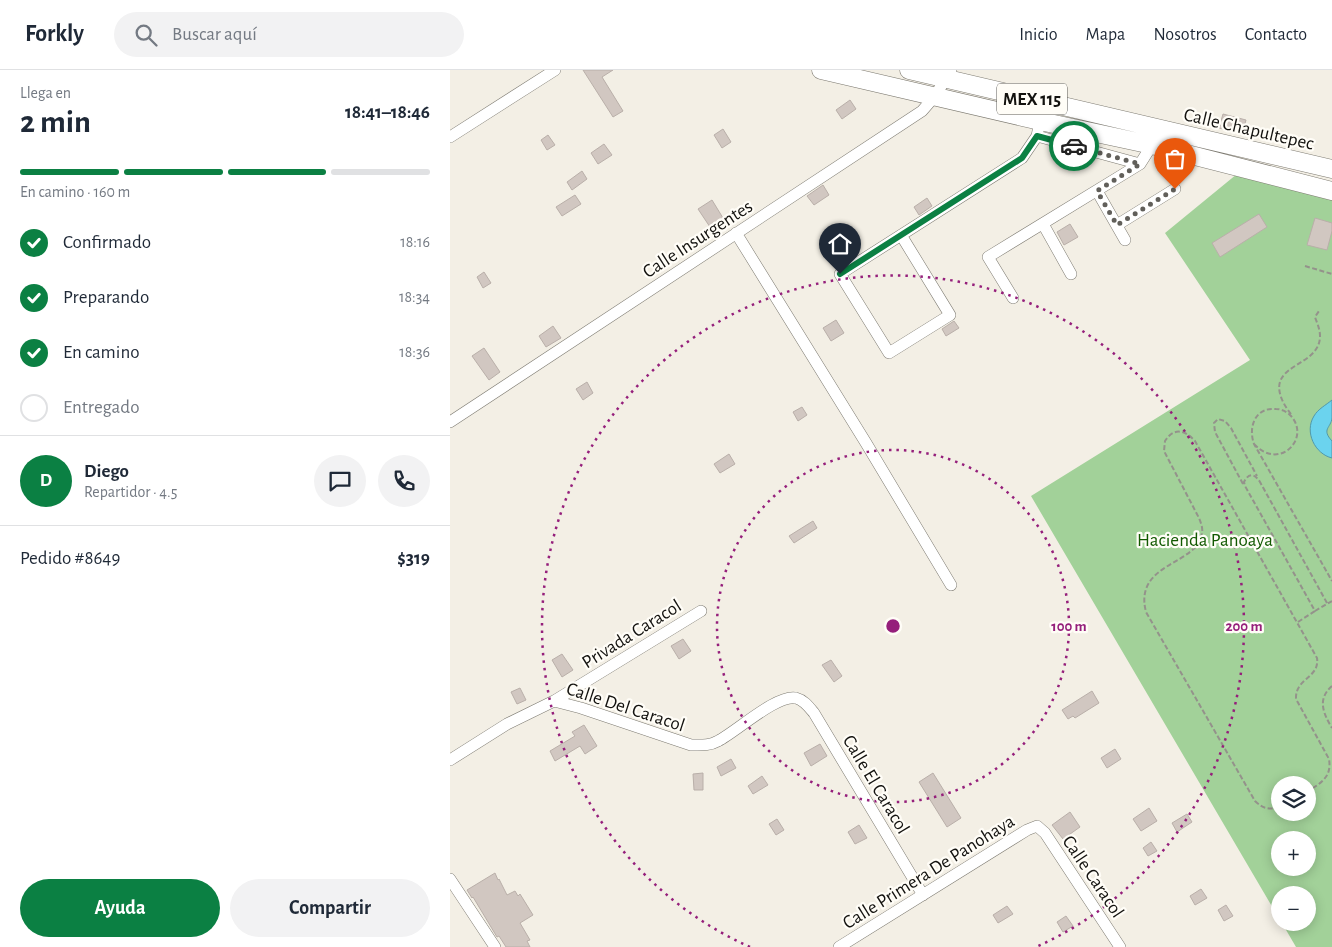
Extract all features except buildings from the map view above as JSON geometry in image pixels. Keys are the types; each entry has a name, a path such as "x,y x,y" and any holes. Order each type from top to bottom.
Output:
{"main road":[{"name":"MEX 115","path":"821,70 935,96 1038,129 1152,145"},
{"name":"MEX 115","path":"909,70 943,73 1156,128"},
{"name":"Calle Chapultepec","path":"1156,128 1332,169"},
{"name":"Calle Chapultepec","path":"1152,145 1332,192"}],"street":[{"path":"450,137 555,70"},
{"name":"Calle Insurgentes","path":"450,422 922,111 935,96 943,73"},
{"path":"1013,298 988,257 1140,164 1152,145 1156,128"},
{"path":"901,235 950,315 890,353 840,274 901,235 1022,158 1038,129 1140,164"},
{"path":"1117,225 1175,189"},
{"path":"1097,191 1126,240"},
{"path":"1043,224 1071,274"},
{"path":"736,233 866,442 951,585"},
{"name":"Privada Caracol","path":"554,701 701,611"},
{"name":"Calle Del Caracol","path":"450,760 507,724 554,701 581,708 691,745 708,745 718,741 770,706 795,698"},
{"name":"Calle El Caracol","path":"795,698 805,702 814,713 923,895"},
{"name":"Calle Primera De Panohaya","path":"839,947 1027,830 1037,826"},
{"name":"Calle Caracol","path":"1037,826 1045,833 1115,946"},
{"path":"450,879 495,947"}],"path":[{"path":"1305,266 1332,274"},
{"path":"1254,444 1266,454 1275,455 1289,449 1294,444 1297,437 1296,423 1280,396 1280,381 1288,371 1309,358 1317,349 1320,333 1315,317 1319,311"},
{"path":"1292,416 1280,409 1272,408 1266,410 1259,414 1254,421 1251,428 1251,436 1332,581"},
{"path":"1315,611 1215,432 1214,423 1218,419 1225,421 1232,428 1328,603"},
{"path":"1271,809 1259,805 1255,801 1146,612 1145,595 1148,584 1159,571 1195,548 1202,534 1199,518 1164,451 1165,440 1172,433 1180,431 1195,441 1315,653 1317,663 1314,672 1300,684 1296,691 1296,699 1330,762 1330,769 1326,779 1316,786"},
{"path":"1245,486 1244,481 1251,475 1257,477 1260,482"},
{"path":"1297,622 1332,601"},
{"path":"1332,686 1325,694 1323,706 1326,718 1332,728"}],"green space":[{"name":"Hacienda Panoaya","path":"1237,174 1332,198 1332,947 1296,947 1287,931 1316,931 1316,886 1271,886 1271,905 1031,496 1250,360 1165,233"}],"water":[{"path":"1332,400 1332,418 1327,434 1332,441 1332,458 1326,456 1316,447 1310,429 1311,422 1316,414"}],"way so far":[{"path":"1074,146 1140,164 1097,191 1117,225 1175,189"}],"route":[{"path":"840,274 1022,158 1037,136 1074,146"}]}
